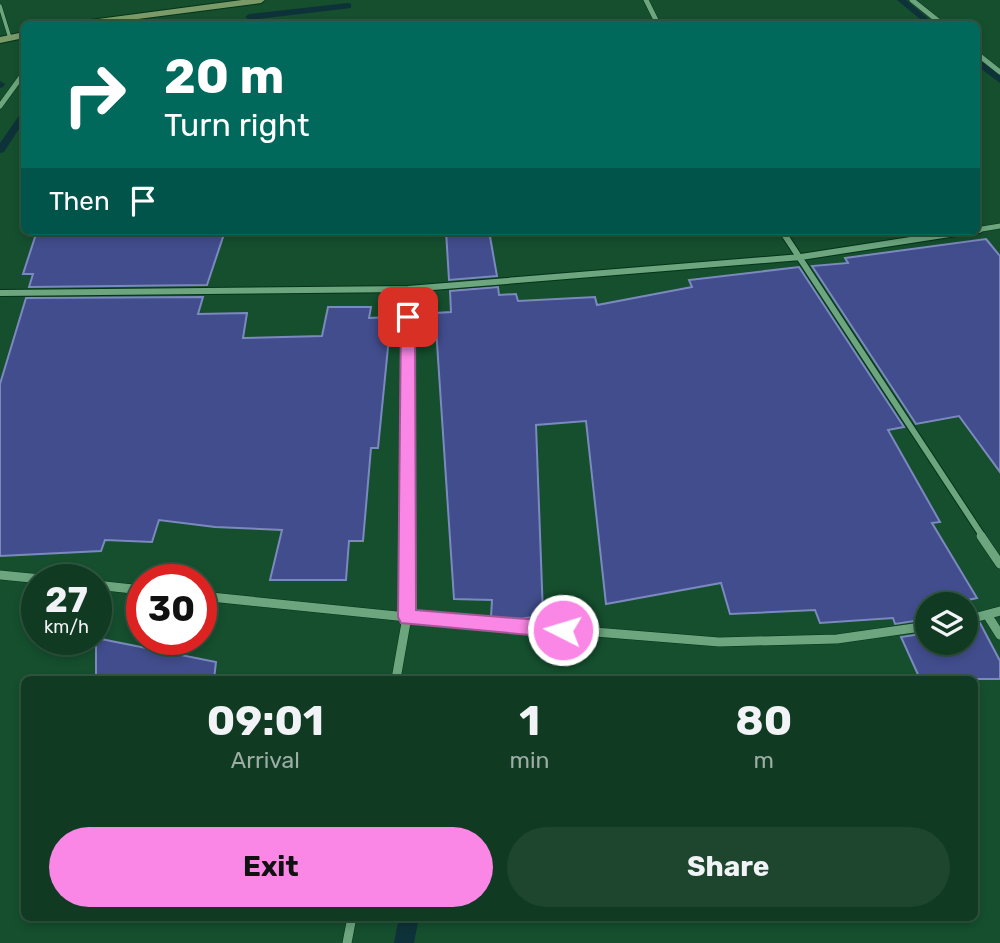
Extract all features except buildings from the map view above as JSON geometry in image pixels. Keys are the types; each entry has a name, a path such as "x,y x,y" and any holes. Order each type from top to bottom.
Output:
{"main road":[{"path":"105,21 261,0"}],"street":[{"path":"646,0 656,21"},
{"path":"912,0 938,21"},
{"path":"980,56 1000,72"},
{"path":"0,106 21,77"},
{"path":"980,229 1000,226"},
{"path":"785,235 1000,564"},
{"path":"0,293 408,289 801,257 943,235"},
{"path":"397,676 407,617 408,289"},
{"path":"0,575 21,577"},
{"path":"217,598 407,617 719,642 837,639 915,628"},
{"path":"978,618 1000,611"},
{"path":"988,616 1000,635"},
{"path":"347,943 351,921"}],"lane":[{"path":"0,6 5,39"}],"waterway":[{"path":"901,0 927,21"},
{"path":"249,17 348,6"},
{"path":"980,63 1000,80"},
{"path":"0,150 21,119"},
{"path":"404,943 408,921"}],"route":[{"path":"408,317 407,617 563,630"}]}
